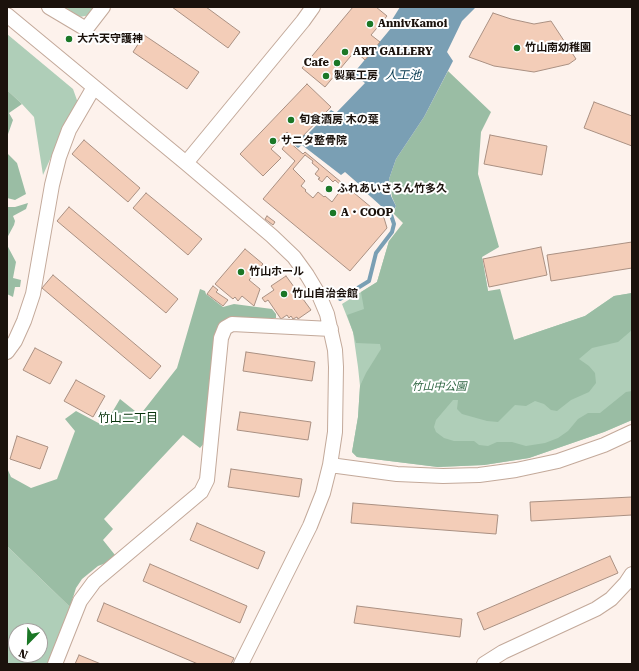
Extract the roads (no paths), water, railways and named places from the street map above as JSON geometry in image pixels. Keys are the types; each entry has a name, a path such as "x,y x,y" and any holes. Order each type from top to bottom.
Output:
{"street":[{"path":"49,7 86,29 103,7"},
{"path":"186,163 313,7"},
{"path":"7,15 272,236 294,257 308,275 327,314 336,361 337,395 335,432 330,465 323,493 310,526 241,664"},
{"path":"7,352 15,341 24,321 33,294 52,185 59,156 69,130 94,87"},
{"path":"54,664 80,601 94,582 201,492 207,480 221,338 225,328 232,324 331,329"},
{"path":"330,465 397,474 443,476 479,475 516,470 558,461 604,445 632,432"},
{"path":"484,664 503,652 596,609 611,599 632,574"}],"water":[{"name":"人工池","path":"400,7 477,7 462,21 447,52 453,61 424,117 396,159 389,179 391,196 396,206 391,215 345,172 341,175 302,145 298,148 288,140 298,129 306,136 331,110 336,113 365,83 353,74 392,27 390,23"}],"waterway":[{"path":"340,299 369,281 376,253 392,232 394,224 391,215"}],"place":[{"name":"AnnivKamoi","path":"370,24"},
{"name":"大六天守護神","path":"69,39"},
{"name":"竹山南幼稚園","path":"517,48"},
{"name":"ART GALLERY","path":"345,52"},
{"name":"Cafe","path":"337,63"},
{"name":"製菓工房","path":"326,76"},
{"name":"旬食酒房 木の葉","path":"291,120"},
{"name":"サニタ整骨院","path":"273,141"},
{"name":"ふれあいさろん竹多久","path":"329,189"},
{"name":"A・COOP","path":"333,213"},
{"name":"竹山ホール","path":"241,272"},
{"name":"竹山自治会館","path":"284,294"}],"district":[{"name":"竹山二丁目","path":"128,418"}],"park label":[{"name":"竹山中公園","path":"439,387"}]}
